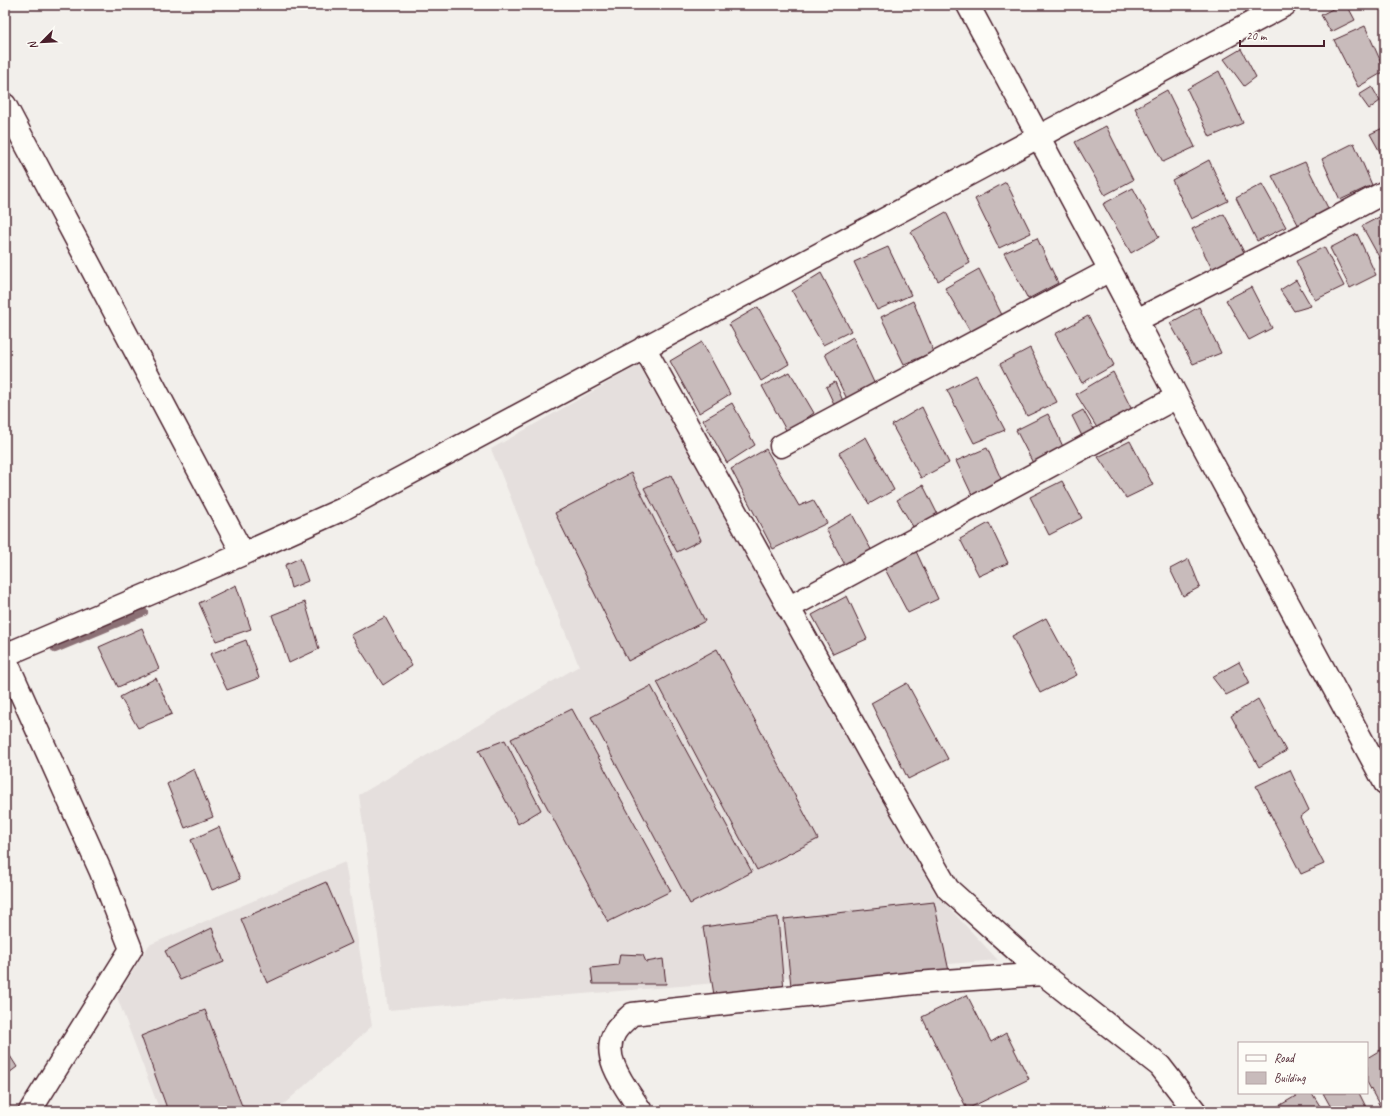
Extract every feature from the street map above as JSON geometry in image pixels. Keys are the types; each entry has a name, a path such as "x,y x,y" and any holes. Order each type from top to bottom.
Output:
{"street":[{"path":"968,5 1385,783"},
{"path":"5,655 244,554 343,509 1285,5"},
{"path":"5,105 244,554"},
{"path":"1137,320 1385,192"},
{"path":"781,446 1110,270"},
{"path":"644,347 722,485 788,608 876,765 948,888 1043,974 1160,1066 1195,1111"},
{"path":"788,608 1177,397"},
{"path":"5,658 101,872 131,949 30,1111"},
{"path":"641,1111 614,1067 610,1046 615,1032 632,1014 916,983 1043,974"}],"shaded area":[{"path":"639,365 935,893 998,960 388,1010 359,795 579,666 491,449"},
{"path":"345,862 372,1026 276,1111 160,1111 117,997 149,945"}],"building":[{"path":"1340,5 1347,5 1355,20 1331,32 1321,15"},
{"path":"1365,26 1385,71 1358,87 1334,40"},
{"path":"1241,49 1256,77 1244,86 1224,59"},
{"path":"1219,71 1243,123 1210,137 1187,89"},
{"path":"1372,87 1380,101 1369,109 1359,95"},
{"path":"1167,90 1195,147 1163,162 1135,108"},
{"path":"1106,126 1133,180 1105,195 1075,142"},
{"path":"1385,127 1385,161 1370,134"},
{"path":"1354,143 1372,185 1340,200 1322,159"},
{"path":"1209,160 1228,201 1191,219 1172,180"},
{"path":"1305,162 1330,212 1300,228 1272,176"},
{"path":"1006,182 1031,233 999,248 975,199"},
{"path":"1262,184 1286,227 1257,241 1236,198"},
{"path":"1133,188 1159,237 1131,253 1103,204"},
{"path":"946,212 970,263 938,281 911,232"},
{"path":"1224,214 1246,256 1213,271 1192,229"},
{"path":"1385,214 1385,266 1384,266 1362,226"},
{"path":"1357,234 1376,275 1350,288 1330,248"},
{"path":"1037,238 1058,283 1028,299 1004,253"},
{"path":"888,247 911,295 877,310 854,262"},
{"path":"1324,247 1344,286 1315,300 1296,261"},
{"path":"979,269 1002,315 971,333 945,288"},
{"path":"821,273 851,331 823,345 792,291"},
{"path":"1296,280 1311,306 1294,311 1280,290"},
{"path":"1251,287 1272,328 1249,340 1226,300"},
{"path":"913,301 934,352 904,364 881,317"},
{"path":"758,307 789,364 761,381 729,324"},
{"path":"1199,307 1221,353 1193,364 1170,323"},
{"path":"1088,316 1114,365 1082,383 1055,334"},
{"path":"853,337 877,389 849,403 825,354"},
{"path":"702,342 730,394 699,413 670,361"},
{"path":"1030,348 1057,402 1027,416 1000,364"},
{"path":"790,372 814,413 787,432 762,386"},
{"path":"1113,372 1132,410 1099,431 1076,394"},
{"path":"976,375 1005,430 974,443 947,390"},
{"path":"835,382 843,401 834,404 826,387"},
{"path":"732,403 755,445 727,463 703,420"},
{"path":"922,407 949,463 921,478 892,425"},
{"path":"1083,410 1096,433 1083,438 1072,416"},
{"path":"1048,414 1065,451 1035,467 1016,430"},
{"path":"866,437 894,490 869,504 839,453"},
{"path":"1130,441 1153,485 1126,498 1098,457"},
{"path":"987,448 1002,481 973,497 956,461"},
{"path":"766,449 799,506 813,500 827,523 773,549 731,469"},
{"path":"631,473 705,621 628,661 555,513"},
{"path":"671,475 701,540 677,552 644,488"},
{"path":"1062,481 1082,518 1049,535 1030,497"},
{"path":"923,485 939,517 915,530 897,500"},
{"path":"852,514 873,553 845,565 826,529"},
{"path":"989,523 1008,563 979,576 960,539"},
{"path":"915,549 938,599 908,613 885,569"},
{"path":"300,558 308,581 291,588 285,565"},
{"path":"1189,559 1200,587 1183,596 1170,569"},
{"path":"236,585 251,629 216,641 199,603"},
{"path":"847,596 867,639 833,654 812,615"},
{"path":"305,602 319,649 289,663 272,615"},
{"path":"385,617 412,666 383,685 351,635"},
{"path":"1046,618 1077,675 1040,693 1012,636"},
{"path":"142,628 159,669 118,687 99,647"},
{"path":"246,640 259,678 227,690 210,654"},
{"path":"717,649 818,839 757,870 657,682"},
{"path":"1239,662 1250,683 1226,695 1212,677"},
{"path":"156,678 172,714 138,728 120,697"},
{"path":"907,683 948,759 908,779 871,703"},
{"path":"651,686 752,872 690,904 591,717"},
{"path":"1258,699 1286,751 1259,767 1231,716"},
{"path":"572,709 671,891 608,922 511,739"},
{"path":"505,740 541,810 518,824 479,750"},
{"path":"194,769 213,817 185,828 167,784"},
{"path":"1290,770 1309,810 1300,817 1324,864 1301,874 1256,786"},
{"path":"219,827 240,879 212,890 191,840"},
{"path":"326,882 352,943 267,983 241,919"},
{"path":"934,902 949,971 791,986 784,919"},
{"path":"778,917 784,990 714,995 703,927"},
{"path":"212,928 224,962 180,980 165,951"},
{"path":"620,954 643,955 646,962 663,959 666,984 593,984 591,968 618,965"},
{"path":"967,995 991,1042 1006,1033 1029,1079 967,1109 922,1017"},
{"path":"205,1010 244,1111 168,1111 141,1036"},
{"path":"5,1048 17,1067 5,1076"},
{"path":"1382,1049 1385,1054 1385,1109 1382,1110 1368,1084 1368,1057"},
{"path":"1299,1094 1313,1094 1323,1111 1279,1111 1277,1107"},
{"path":"1324,1094 1360,1094 1368,1111 1333,1111"}],"waterway":[{"path":"55,649 144,612"}]}
